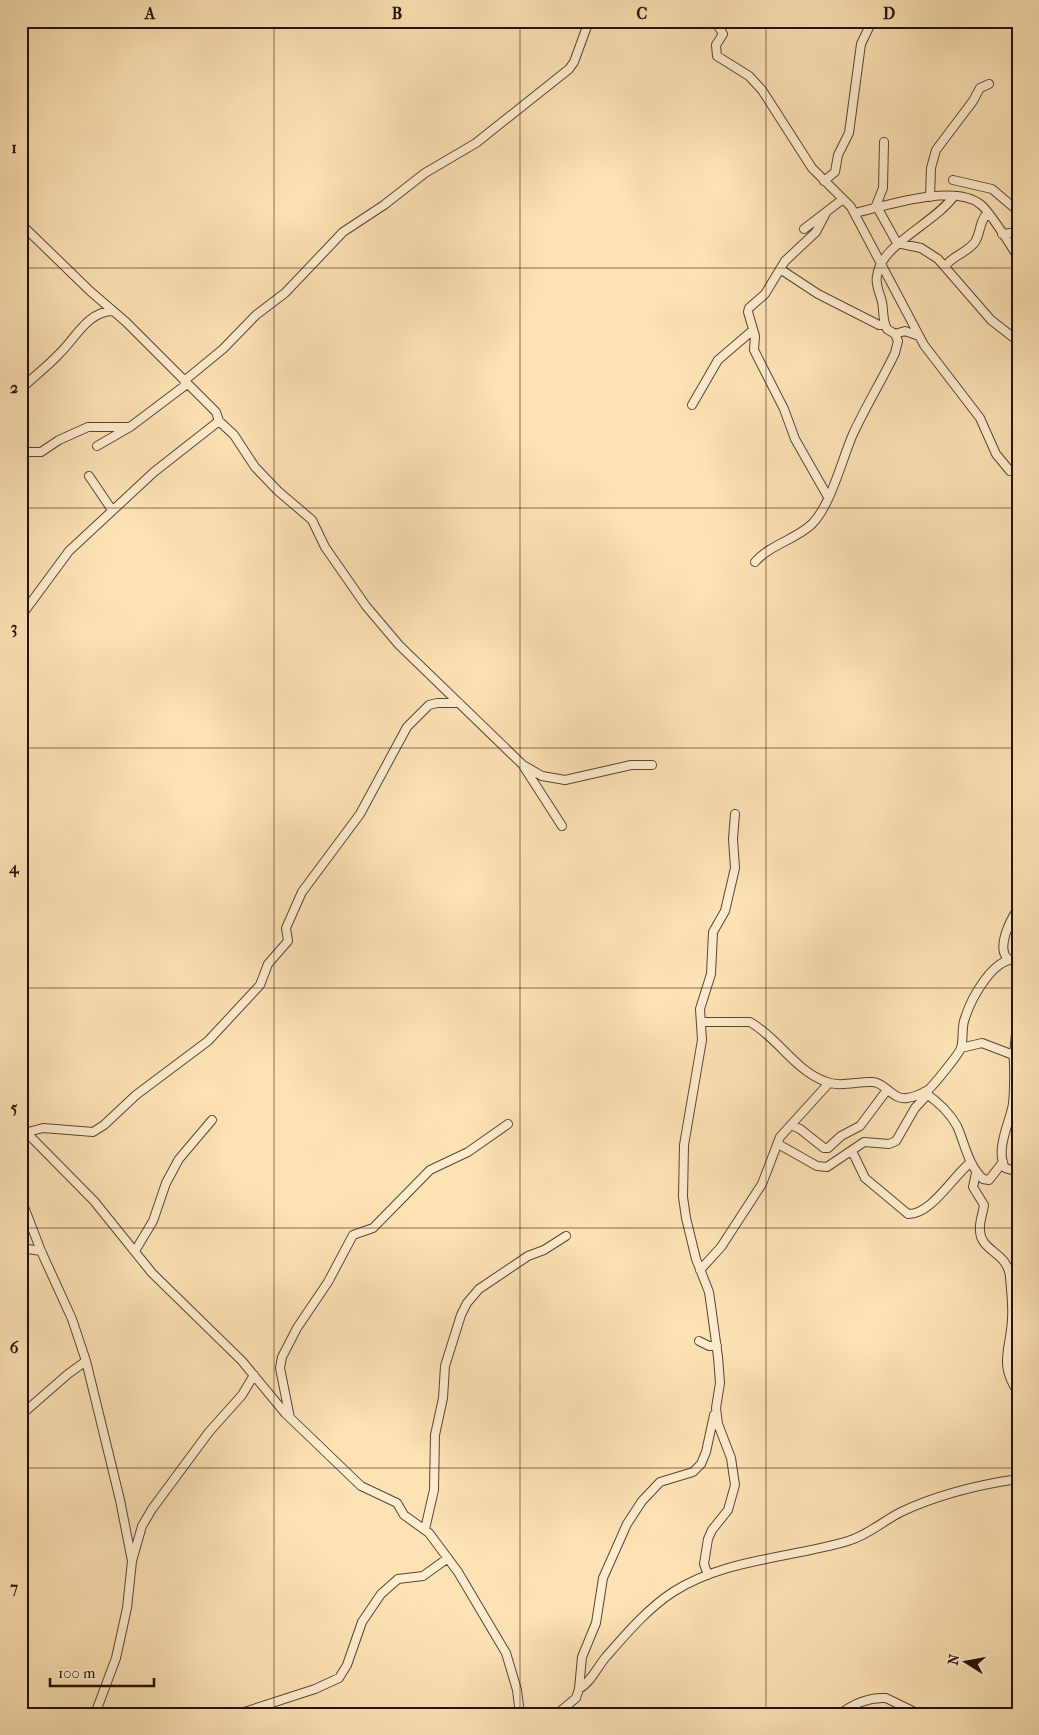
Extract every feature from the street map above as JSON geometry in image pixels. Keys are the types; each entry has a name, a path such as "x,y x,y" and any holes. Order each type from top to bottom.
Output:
{"street":[{"path":"97,446 130,427 186,382 256,315 285,293 343,232 384,205 425,173 476,143 569,69 574,62 589,21"},
{"path":"716,21 722,34 716,44 717,56 749,76 762,90 812,168 844,199 855,213 919,336 980,418 996,454 1010,471"},
{"path":"824,181 835,172 838,156 848,138 861,44 872,21"},
{"path":"930,197 931,163 938,146 968,109 980,88 988,84"},
{"path":"876,208 883,188 884,142"},
{"path":"952,180 992,189 1018,211"},
{"path":"755,562 766,551 812,524 828,497 852,436 895,352 898,341 895,334 885,325 876,278 880,264 897,243 935,217 954,196"},
{"path":"855,213 930,197 954,196 978,202 988,213 1018,257"},
{"path":"804,229 844,199"},
{"path":"876,208 897,243 927,251 945,267 991,320 1018,341"},
{"path":"826,213 816,232 780,269 765,294 748,309 755,338 754,350 784,409 795,439 828,497"},
{"path":"945,267 950,260 960,256 974,243 979,235 983,218 988,213"},
{"path":"21,224 216,412 219,421 234,435 264,476 312,520 325,547 366,606 404,649 523,765 542,776 565,780 631,764 652,765"},
{"path":"1002,234 1018,232"},
{"path":"780,269 818,294 879,325 885,325"},
{"path":"21,389 60,354 93,318 105,311 113,311"},
{"path":"692,404 718,360 753,330"},
{"path":"895,334 905,331 919,336"},
{"path":"21,616 65,555 154,472 219,421"},
{"path":"21,452 41,452 60,440 88,427 130,427"},
{"path":"88,476 112,510"},
{"path":"25,1130 43,1128 93,1132 104,1125 136,1095 208,1041 260,985 268,964 288,941 286,928 302,892 360,814 407,726 429,705 458,703"},
{"path":"523,765 562,826"},
{"path":"557,1714 576,1698 582,1657 596,1623 603,1578 627,1524 642,1501 660,1482 693,1472 701,1464 706,1452 716,1408 720,1383 717,1346 709,1292 696,1259 686,1218 683,1172 686,1130 702,1040 700,1009 711,974 713,932 725,910 735,868 733,839 735,814"},
{"path":"1008,960 1003,953 1003,945 1008,925 1018,909"},
{"path":"778,1144 822,1167 831,1166 866,1142 889,1144 896,1141 904,1125 926,1093 960,1048 965,1018 974,998 992,971 1008,960 1018,960"},
{"path":"1018,1013 1013,1102 1006,1125 1003,1162 1005,1168 1018,1172"},
{"path":"702,1022 750,1022 805,1070 829,1083 876,1083 898,1097 907,1098 926,1093"},
{"path":"960,1048 982,1043 1015,1055"},
{"path":"700,1270 721,1247 762,1184 780,1136 829,1083"},
{"path":"791,1125 800,1129 822,1147 828,1148 841,1136 860,1126 887,1090"},
{"path":"926,1093 946,1110 956,1124 970,1162 976,1172 988,1181 1003,1162"},
{"path":"135,1252 153,1221 166,1183 179,1159 212,1120"},
{"path":"290,1418 280,1368 282,1357 297,1328 332,1274 354,1235 373,1228 430,1170 468,1152 508,1124"},
{"path":"25,1130 94,1201 152,1273 254,1375 290,1418 361,1486 393,1500 404,1515 425,1530 448,1558 506,1654 517,1690 520,1714"},
{"path":"852,1151 865,1178 908,1214 926,1209 953,1177 970,1162"},
{"path":"976,1172 973,1187 984,1205 980,1232 986,1245 1005,1260 1009,1270 1012,1320 1006,1368 1018,1392"},
{"path":"21,1199 40,1251 72,1319 86,1361 120,1500 132,1561"},
{"path":"425,1530 434,1490 435,1435 442,1398 445,1366 461,1315 467,1303 479,1290 528,1256 544,1250 566,1236"},
{"path":"21,1248 40,1251"},
{"path":"1010,1285 1018,1262"},
{"path":"1011,1304 1018,1292"},
{"path":"699,1341 709,1346 717,1346"},
{"path":"21,1415 68,1374 86,1361"},
{"path":"95,1714 109,1681 118,1650 127,1608 132,1561 142,1526 152,1509 209,1432 242,1395 254,1375"},
{"path":"708,1575 704,1564 708,1538 728,1510 735,1485 731,1458 718,1424 716,1408"},
{"path":"578,1689 584,1686 619,1642 657,1604 675,1591 708,1575 846,1542 860,1537 899,1513 926,1501 978,1485 1018,1479"},
{"path":"238,1714 315,1689 339,1678 347,1665 362,1622 381,1594 398,1579 423,1576 448,1558"},
{"path":"840,1714 863,1701 880,1698 886,1698 919,1714"}]}
